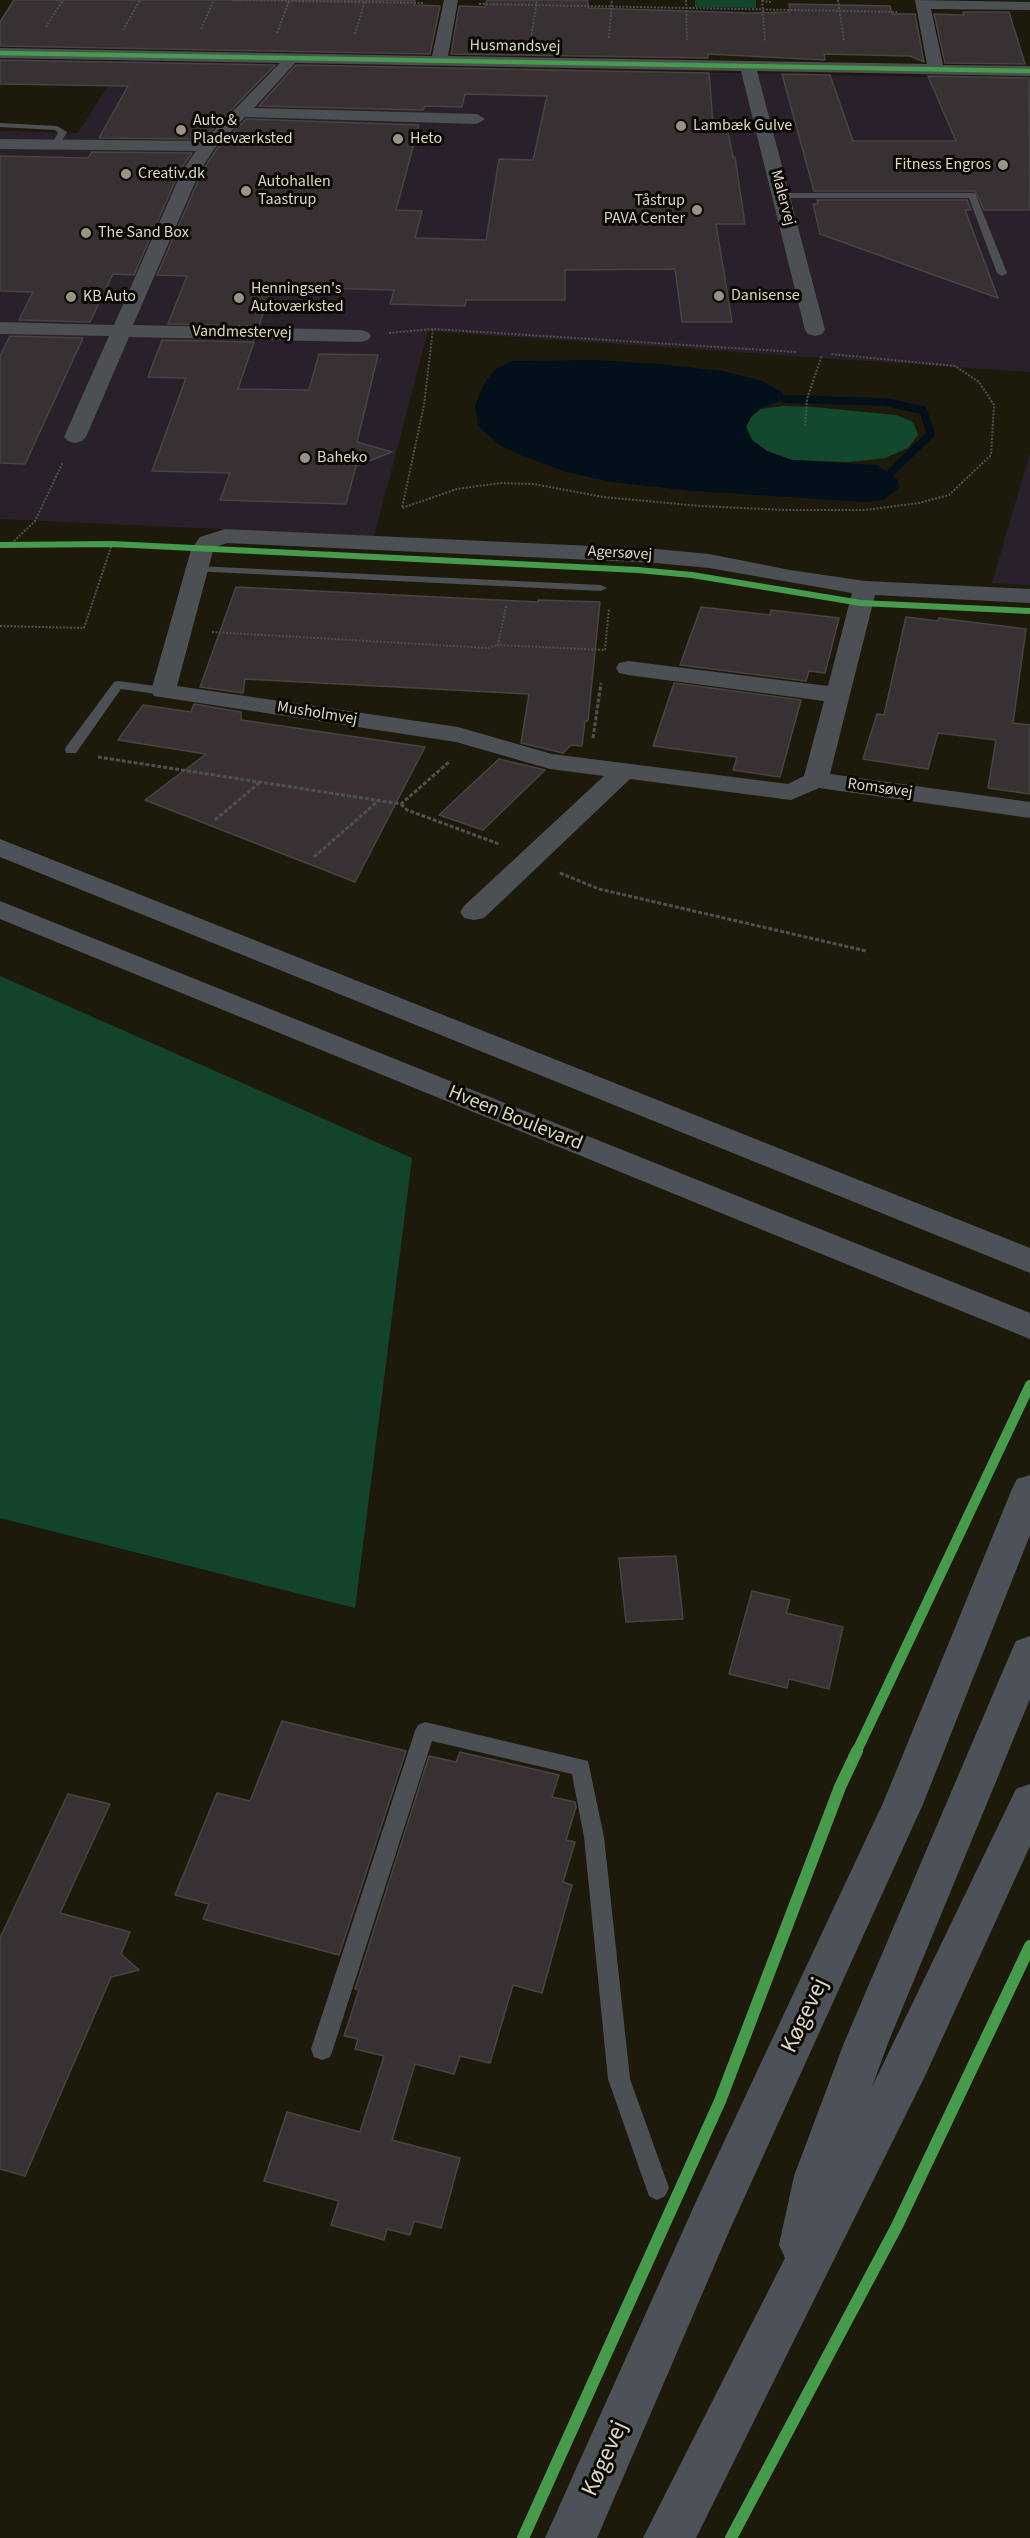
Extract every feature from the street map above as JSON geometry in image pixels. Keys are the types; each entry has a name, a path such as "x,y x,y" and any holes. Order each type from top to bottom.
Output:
{"main road":[{"path":"0,847 1030,1261"},
{"name":"Hveen Boulevard","path":"0,909 1030,1327"},
{"name":"Køgevej","path":"571,2538 715,2211 903,1804 1030,1489"},
{"path":"795,2285 817,2176 866,2043 1030,1652"},
{"path":"669,2538 909,2061 1030,1802"}],"street":[{"path":"439,60 451,2"},
{"path":"936,69 923,6 1030,6"},
{"name":"Husmandsvej","path":"0,52 1030,71"},
{"path":"75,437 191,171 208,146 287,64 290,58"},
{"name":"Malervej","path":"748,66 815,330"},
{"path":"240,112 477,119"},
{"path":"0,144 208,146"},
{"name":"Vandmestervej","path":"0,328 361,336"},
{"name":"Agersøvej","path":"196,569 202,550 208,542 225,536 656,556 709,561 790,577 865,588 1030,596"},
{"path":"163,691 196,569"},
{"path":"816,780 865,588"},
{"path":"621,670 837,695"},
{"name":"Musholmvej","path":"163,691 458,735 550,761 586,766 790,792 816,780"},
{"path":"474,912 624,771"},
{"name":"Romsøvej","path":"816,780 1030,810"}],"lane":[{"path":"0,125 57,128 63,132 56,144"},
{"path":"782,196 972,195 1002,273"},
{"path":"196,569 601,588"},
{"path":"71,750 118,685 163,691"},
{"path":"322,2049 425,1731 581,1767 594,1837 619,2079 657,2188"}],"path":[{"path":"232,0 451,2 536,6 839,11 923,6"},
{"path":"527,62 537,0"},
{"path":"606,64 612,0"},
{"path":"686,0 687,65"},
{"path":"838,0 849,68"},
{"path":"268,57 289,1"},
{"path":"347,59 365,1"},
{"path":"766,66 762,1 771,2"},
{"path":"433,329 424,405 402,508 457,489 500,483 534,484 603,497 700,506 785,510 865,510 919,503 949,495 992,455 994,405 979,382 955,366 823,353"},
{"path":"361,336 433,329 799,352"},
{"path":"805,426 807,399 825,341 815,330"},
{"path":"4,545 35,521 75,437"},
{"path":"0,626 84,628 107,544 123,544"},
{"path":"4,545 19,546"},
{"path":"498,645 510,584"},
{"path":"601,588 610,611 603,660"},
{"path":"179,631 488,648 498,645 605,650"},
{"path":"586,766 592,744 621,670"},
{"path":"400,804 475,740"},
{"path":"71,750 91,756 400,804 407,810 533,856 568,877 599,889 866,951"},
{"path":"215,820 260,782"},
{"path":"314,857 378,801"}],"shaded area":[{"path":"124,61 1030,79 1030,372 428,331 374,536 0,519 0,131 78,133"},
{"path":"1030,453 1030,585 992,583"}],"green space":[{"path":"695,0 756,0 756,8 695,7"},
{"path":"783,406 896,415 913,422 918,435 908,448 885,458 849,462 792,460 767,451 752,440 746,427 751,417 761,409"},
{"path":"0,976 412,1158 355,1608 0,1518"}],"water":[{"path":"596,360 723,371 762,381 782,392 785,399 761,408 751,417 746,427 752,440 767,451 792,460 877,465 897,479 900,487 884,500 865,502 692,491 612,482 566,472 528,458 502,447 478,426 475,405 484,384 494,370 512,361"}],"building":[{"path":"14,0 415,0 414,5 440,6 430,54 0,46 0,22"},
{"path":"487,0 588,0 588,8 751,13 790,12 789,4 890,6 892,14 915,14 924,62 910,56 824,54 825,60 708,54 708,58 451,54 459,6 485,7"},
{"path":"963,12 1009,12 1025,64 945,63 934,14 964,15"},
{"path":"0,60 275,65 203,139 99,138 128,86 0,84"},
{"path":"296,65 709,73 713,123 726,123 733,157 735,157 745,224 716,224 732,322 682,322 675,269 565,270 565,300 466,300 465,306 390,304 394,290 287,287 285,292 270,292 259,326 168,324 187,276 157,275 202,172 216,150 246,119 419,125 396,210 422,211 415,238 486,240 499,159 533,160 547,96 465,94 462,107 425,106 423,110 259,106"},
{"path":"782,74 830,75 853,141 956,141 928,76 1029,78 1030,210 984,210 975,191 814,191"},
{"path":"92,152 192,153 180,170 134,275 113,274 90,322 19,320 33,292 0,291 0,156 88,158"},
{"path":"817,200 967,200 971,210 965,210 998,298 820,234 813,204 818,204"},
{"path":"10,336 83,338 25,464 0,463 0,356"},
{"path":"162,340 254,342 238,389 309,390 319,354 378,355 357,442 392,452 356,466 346,504 220,500 230,473 152,471 186,378 148,377"},
{"path":"236,587 538,602 538,600 600,602 588,721 585,721 582,746 571,745 563,753 521,743 529,694 245,679 243,693 200,687"},
{"path":"701,607 770,615 771,610 839,618 825,673 809,671 806,681 680,665"},
{"path":"906,617 938,621 939,618 1026,629 1013,723 1030,725 1030,794 988,788 996,740 938,733 928,769 863,759 877,714 884,715"},
{"path":"674,683 801,700 780,777 733,770 737,757 653,746"},
{"path":"194,704 241,712 241,720 425,747 355,882 145,800 206,754 118,740 143,705 191,712"},
{"path":"499,759 545,770 483,830 439,815"},
{"path":"676,1556 683,1619 626,1622 619,1558"},
{"path":"752,1591 790,1600 786,1613 843,1627 829,1689 789,1679 787,1688 729,1674"},
{"path":"282,1721 406,1751 339,1955 203,1919 209,1904 175,1895 217,1793 250,1801"},
{"path":"460,1752 559,1775 552,1797 575,1802 576,1807 566,1840 575,1842 563,1882 572,1885 542,1993 513,1985 490,2063 460,2056 454,2074 415,2064 392,2140 460,2158 441,2228 414,2221 410,2235 387,2229 384,2240 331,2225 339,2201 264,2181 287,2112 360,2132 384,2056 355,2049 358,2039 344,2036 359,1990 355,1989 429,1756 456,1762"},
{"path":"68,1794 110,1804 60,1913 130,1932 121,1954 139,1970 111,1977 25,2176 0,2169 0,1938"}],"waterway":[{"path":"785,399 885,402 923,410 931,434 890,473"}],"cycle path":[{"path":"0,53 1030,71"},
{"path":"0,545 112,544 638,570 692,575 861,603 1030,611"},
{"path":"523,2538 720,2101 840,1787 1030,1385"},
{"path":"731,2538 897,2226 1030,1946"}],"place":[{"name":"Lambæk Gulve","path":"681,126"},
{"name":"Auto & Pladeværksted","path":"181,130"},
{"name":"Heto","path":"398,139"},
{"name":"Fitness Engros","path":"1003,165"},
{"name":"Creativ.dk","path":"126,174"},
{"name":"Autohallen Taastrup","path":"246,191"},
{"name":"Tåstrup PAVA Center","path":"697,210"},
{"name":"The Sand Box","path":"86,233"},
{"name":"Danisense","path":"719,296"},
{"name":"KB Auto","path":"71,297"},
{"name":"Henningsen's Autoværksted","path":"239,298"},
{"name":"Baheko","path":"305,458"}]}
